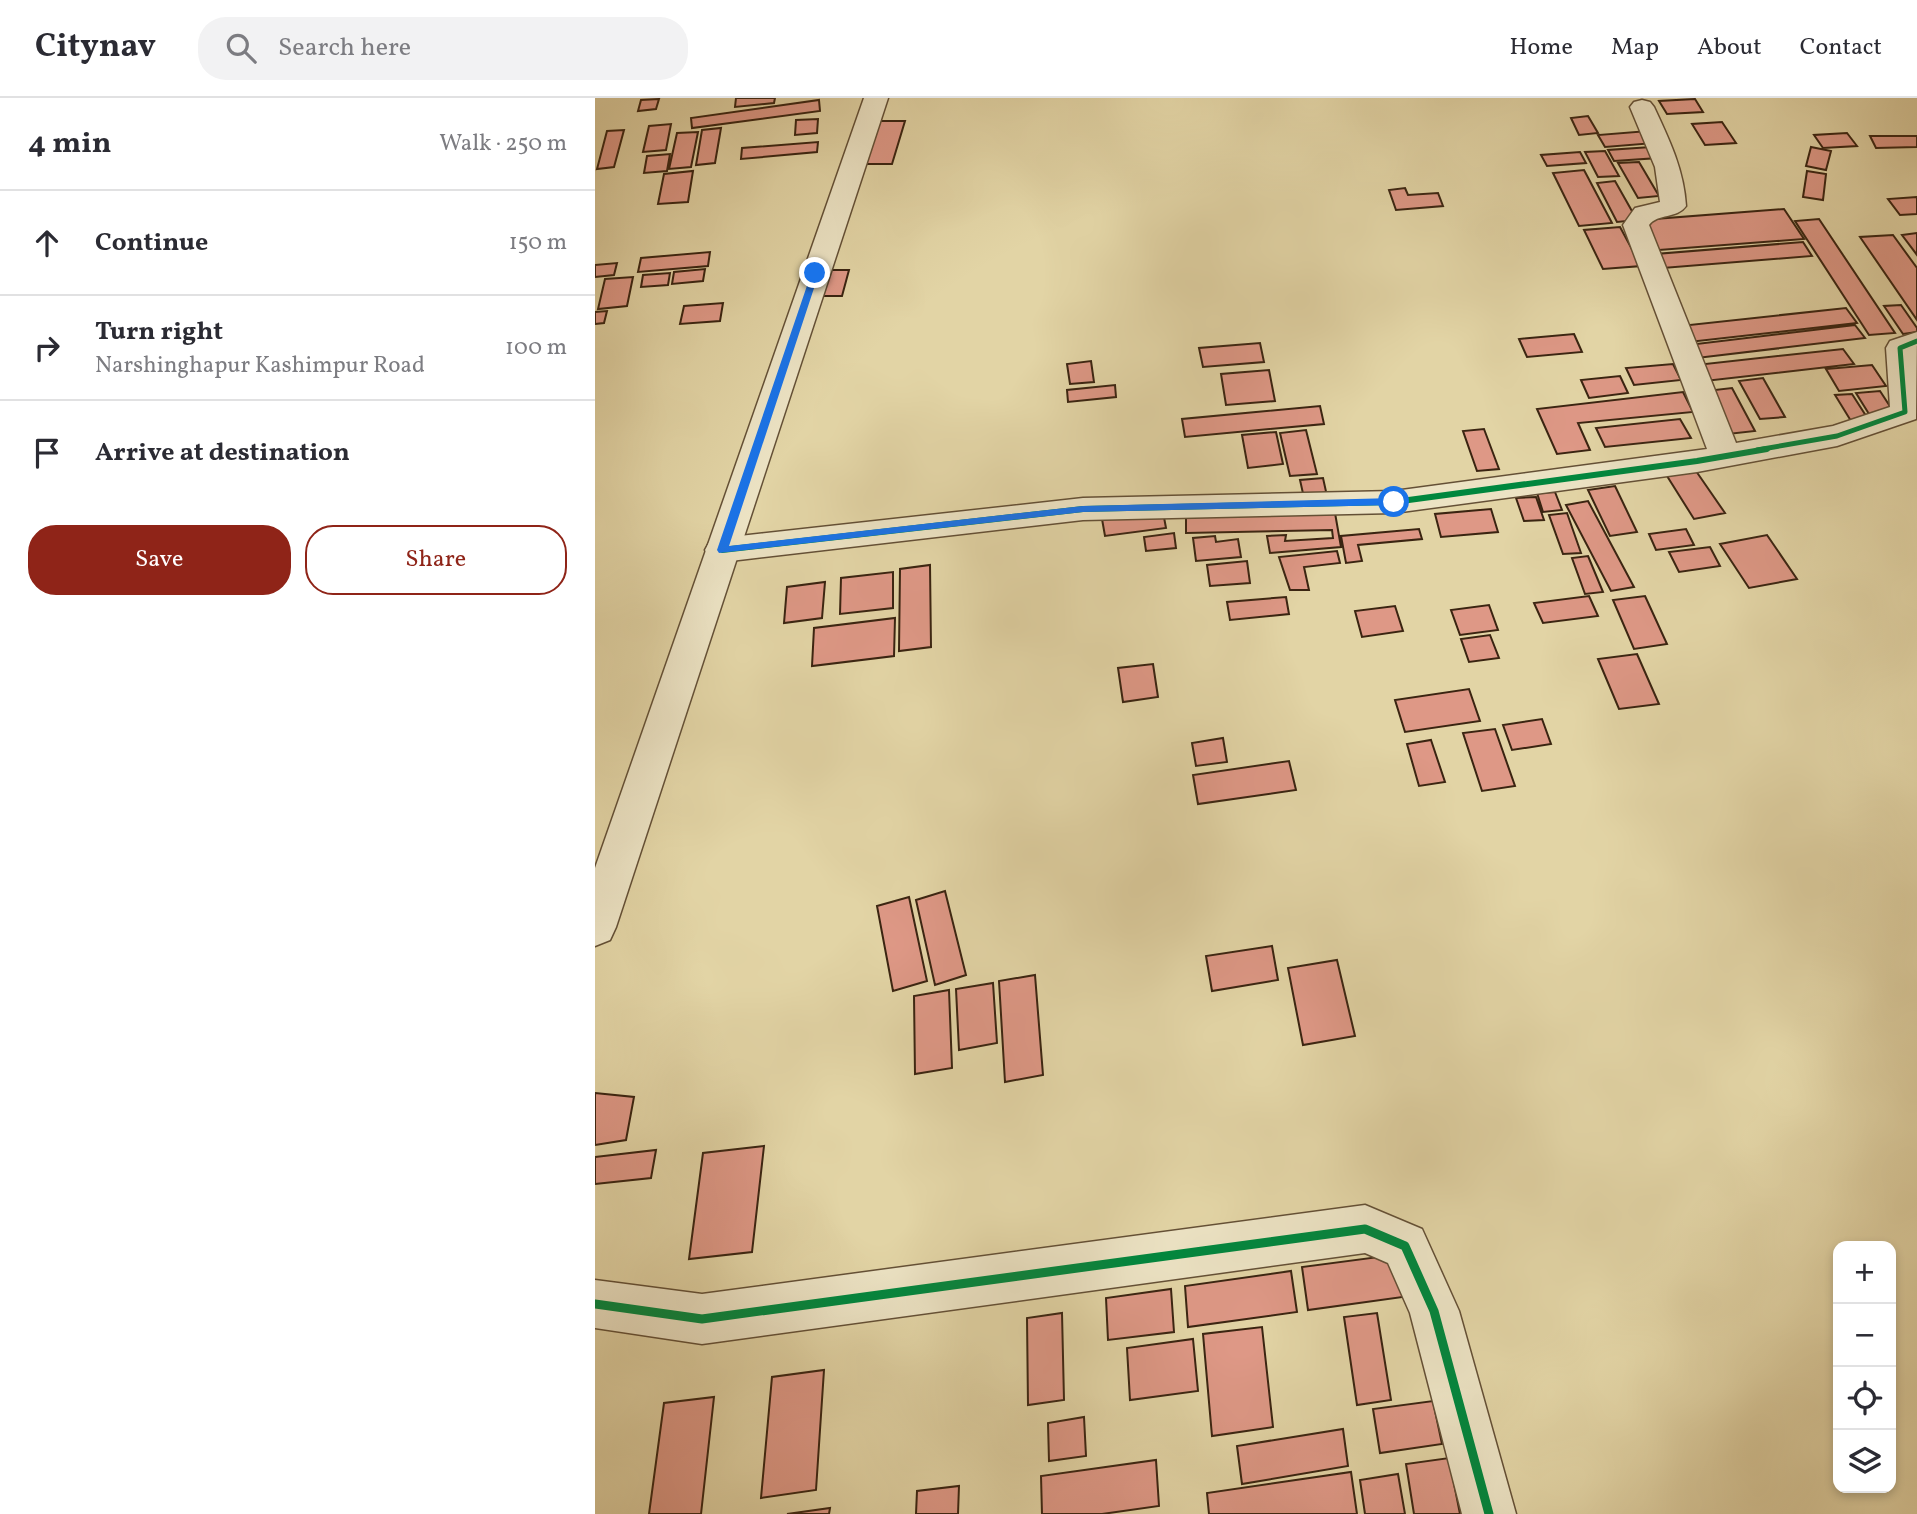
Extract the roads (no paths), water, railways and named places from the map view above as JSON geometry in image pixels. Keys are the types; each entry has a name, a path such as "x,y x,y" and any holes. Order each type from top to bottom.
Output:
{"street":[{"path":"595,927 876,98"},
{"path":"1641,107 1661,148 1673,189 1673,206 1644,214 1636,225 1725,456"},
{"path":"722,550 1083,509 1394,502 1725,456 1837,436 1905,412 1900,348 1917,341"},
{"path":"595,1304 702,1319 1365,1229 1405,1246 1434,1311 1489,1514"}]}
